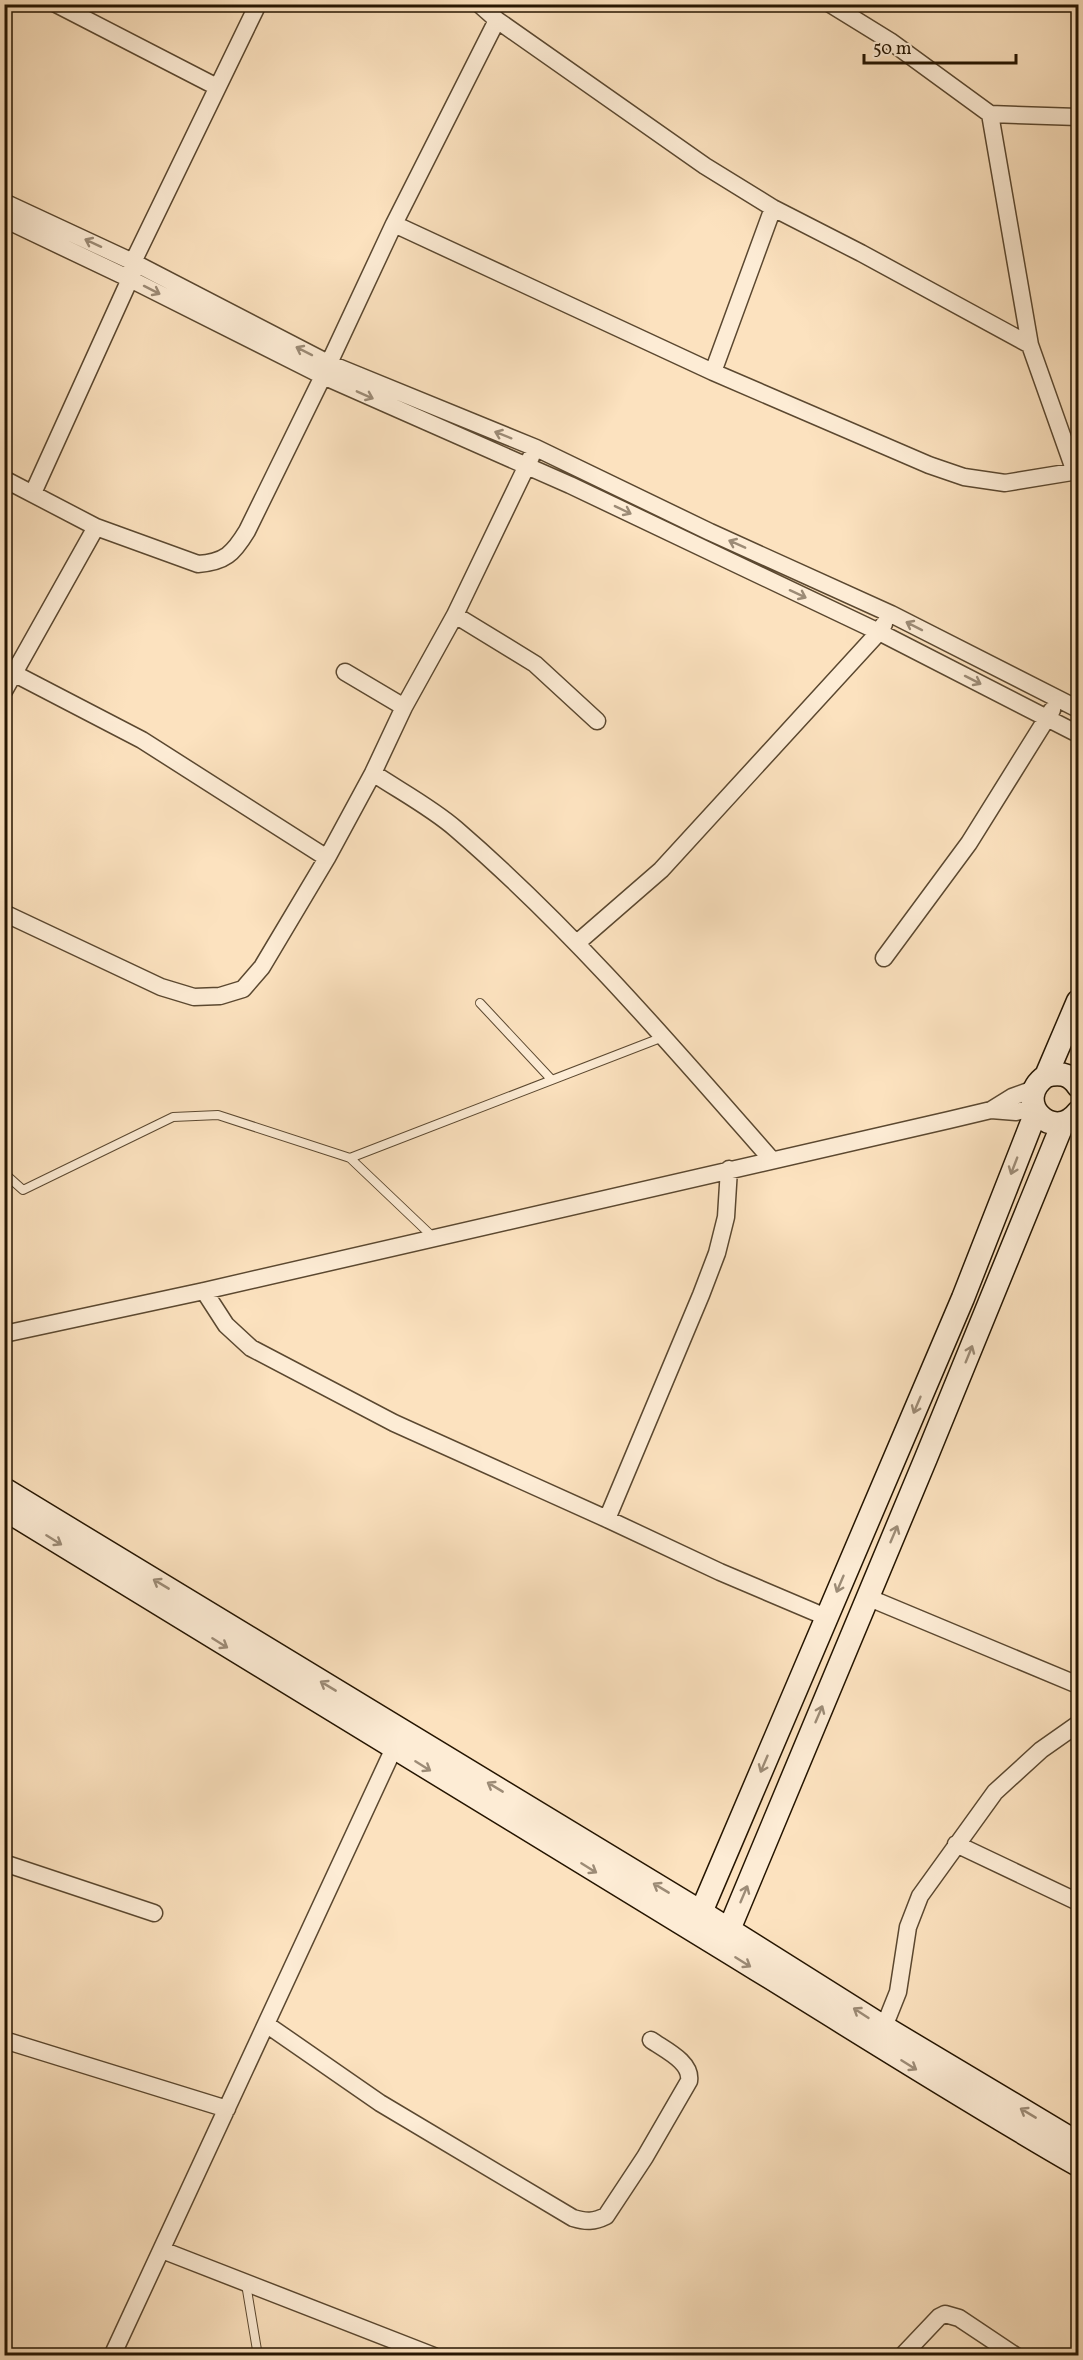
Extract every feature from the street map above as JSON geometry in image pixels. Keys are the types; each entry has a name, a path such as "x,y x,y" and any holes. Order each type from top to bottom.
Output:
{"street":[{"path":"56,4 217,87"},
{"path":"33,493 131,270 258,4"},
{"path":"479,4 497,20 705,166 773,208 1030,345"},
{"path":"830,4 890,41 990,114 1078,117"},
{"path":"4,479 96,527 198,564 215,562 226,557 247,531 394,224 497,20"},
{"path":"394,224 713,372 929,465 964,477 1005,483 1077,471 1030,345 990,114"},
{"path":"4,202 325,370 879,632 1078,734"},
{"path":"713,372 773,208"},
{"path":"4,219 131,270"},
{"path":"325,370 536,448 710,532 891,614 1078,709"},
{"path":"4,913 161,987 194,997 220,996 243,989 262,967 327,858 373,773 404,707 455,615 536,448"},
{"path":"4,691 96,527"},
{"path":"577,943 661,870 879,632 891,614"},
{"path":"455,615 536,664 597,721"},
{"path":"345,672 404,707"},
{"path":"15,674 142,740 327,858"},
{"path":"884,958 969,843 1059,699"},
{"path":"373,773 455,828 577,943 664,1037 771,1159"},
{"path":"697,1922 963,1298 1037,1096 1078,1001"},
{"path":"4,1334 204,1291 991,1110 1016,1112 1063,1074 1078,1083"},
{"path":"725,1939 867,1597 1073,1118 1045,1120 1037,1096"},
{"path":"607,1519 702,1295 717,1253 726,1216 729,1169"},
{"path":"204,1291 226,1325 251,1348 394,1423 720,1572 826,1617"},
{"path":"4,1489 725,1939 977,2107 1078,2165"},
{"path":"4,1509 282,1682 697,1922"},
{"path":"867,1597 1078,1684"},
{"path":"884,2027 898,1992 908,1927 920,1896 995,1792 1041,1750 1078,1724"},
{"path":"112,2355 394,1748"},
{"path":"956,1844 1078,1902"},
{"path":"4,1863 154,1913"},
{"path":"725,1939 756,1949 1078,2143"},
{"path":"266,2024 380,2103 573,2218 585,2222 596,2221 606,2216 645,2157 689,2081 690,2074 687,2066 651,2040"},
{"path":"4,2040 227,2109"},
{"path":"162,2250 434,2355"},
{"path":"902,2355 939,2317 945,2314 959,2318 1016,2355"}],"lane":[{"path":"480,1003 551,1079"},
{"path":"350,1158 664,1037"},
{"path":"4,1173 23,1190 173,1117 218,1115 350,1158 433,1237"},
{"path":"246,2284 258,2355"}]}
